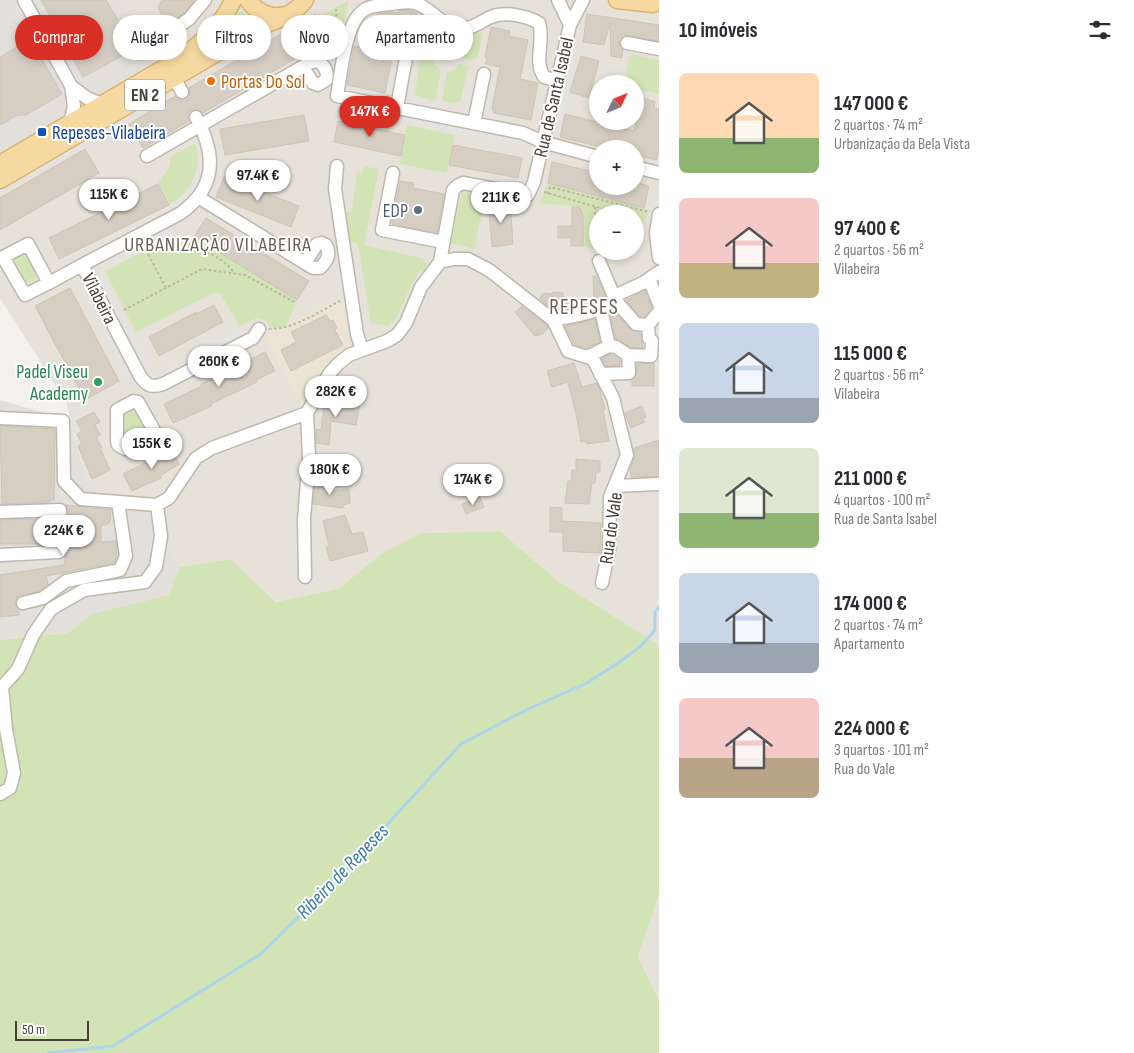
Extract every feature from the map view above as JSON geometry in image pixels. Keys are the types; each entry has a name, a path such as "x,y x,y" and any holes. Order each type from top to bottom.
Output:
{"main road":[{"name":"EN 2","path":"0,164 183,57 203,41 217,26 233,0"},
{"name":"EN 2","path":"248,0 258,11 269,15 281,16 302,5"},
{"path":"617,0 652,3"},
{"name":"EN 2","path":"0,180 261,27 302,5"}],"street":[{"path":"24,0 71,86 74,106 70,123"},
{"path":"187,20 205,0"},
{"path":"558,0 570,25"},
{"name":"Rua de Santa Isabel","path":"440,262 453,190 457,186 463,184 528,194 534,182 570,25 583,0"},
{"path":"558,81 544,77 538,69 542,32 539,23 531,19 504,14 492,16 479,24 460,29 438,20 419,4 408,2 366,8 359,15 350,28 337,96 523,133 542,142 589,155"},
{"path":"628,43 659,49"},
{"path":"397,107 406,60"},
{"path":"147,156 198,121 300,68"},
{"path":"474,123 484,74"},
{"path":"174,78 182,92"},
{"path":"71,86 87,98 102,104"},
{"name":"Vilabeira","path":"155,387 148,386 140,376 82,265 181,213 198,197 203,190 209,170 210,151 206,136 198,121"},
{"path":"336,166 334,189 357,334 362,350"},
{"path":"644,169 659,173"},
{"path":"393,173 382,230 443,242"},
{"path":"198,197 305,263"},
{"path":"659,214 656,233 659,258"},
{"name":"Rua do Vale","path":"440,262 468,259 489,270 553,320 568,351 593,359 613,398 627,455 610,497 609,550 602,584"},
{"path":"600,261 615,298 636,324 648,324 659,312"},
{"path":"306,577 304,519 309,458 307,412 329,374 338,364 349,355 387,341 397,335 406,323 421,287 440,262"},
{"path":"49,282 82,265"},
{"path":"553,320 581,316 601,310 615,298 654,275 659,304"},
{"path":"601,310 609,346"},
{"path":"587,357 609,346 628,355 652,356 652,341 654,338 648,324"},
{"path":"143,410 145,398 155,387 254,338 259,330"},
{"path":"600,374 629,373 628,355"},
{"path":"123,407 141,385 140,376"},
{"path":"134,401 138,402 143,410 156,434 126,449 118,444 117,441 117,410 134,401"},
{"path":"0,418 62,421 64,481 81,499 158,505 169,498 196,458 212,448 307,412"},
{"path":"615,486 659,484"},
{"path":"22,603 44,598 66,581 120,570 126,556 118,502"},
{"path":"0,794 10,788 14,773 6,729 2,687 18,669 32,635 51,609 84,590 145,582 156,567 161,536 158,505"},
{"path":"0,512 60,510 59,552 0,555"}],"path":[{"path":"336,7 336,15"},
{"path":"548,194 550,187 659,214"},
{"path":"544,192 591,205"},
{"path":"184,242 199,247 229,265 235,274"},
{"path":"146,250 166,288"},
{"path":"124,310 202,269 245,275 296,302"},
{"path":"259,330 277,329 296,323 351,295"}],"shaded area":[{"path":"0,0 659,0 659,645 558,581 501,532 379,555 340,588 276,602 231,559 179,567 146,497 88,488 66,402 0,298"},
{"path":"0,0 117,0 125,15 113,15 113,60 149,60 154,69 0,153"},
{"path":"572,47 579,48 559,132 553,130"},
{"path":"393,67 400,68 395,96 387,94"},
{"path":"409,69 415,71 410,99 404,97"},
{"path":"487,85 493,87 487,114 481,113"},
{"path":"355,88 387,94 386,101 354,95"},
{"path":"155,95 159,102 0,194 0,184"},
{"path":"410,99 438,104 437,111 409,106"},
{"path":"336,101 521,137 520,144 334,108"},
{"path":"487,114 524,122 522,128 486,121"},
{"path":"204,140 206,148 203,176 190,200 170,214 59,270 56,265 167,208 185,195 197,173 200,160 198,143"},
{"path":"170,225 173,233 104,268 100,261"},
{"path":"102,274 150,368 143,372 96,277"},
{"path":"87,282 134,376 127,380 80,285"},
{"path":"343,297 350,346 329,367 309,402 301,408 266,339 270,328 287,325"},
{"path":"241,328 245,335 161,379 157,372"},
{"path":"0,400 70,420 88,488 146,497 179,567 169,595 92,614 68,633 0,640"},
{"path":"659,895 659,1000 638,957"}],"green space":[{"path":"348,1 346,15 321,15"},
{"path":"241,10 246,15 237,15"},
{"path":"477,31 483,32 478,58 473,59 473,35"},
{"path":"630,54 659,60 659,94 644,91 644,75 626,75"},
{"path":"420,60 434,60 435,65 441,71 435,101 417,96 415,93"},
{"path":"459,64 469,66 460,102 454,104 442,101 447,72 454,70"},
{"path":"407,125 455,135 447,173 400,164"},
{"path":"193,144 196,145 197,162 193,179 184,194 170,204 158,182 168,170 171,158 176,153"},
{"path":"364,166 379,169 364,245 422,258 428,265 424,272 420,270 396,319 386,328 386,326 371,323 358,244 350,242 346,211 352,212 357,171 362,173"},
{"path":"548,183 631,205 589,205 589,248 583,246 583,215 579,207 540,203"},
{"path":"462,191 486,197 474,249 451,243"},
{"path":"644,208 650,210 644,222"},
{"path":"175,235 180,244 194,237 297,300 287,325 270,328 265,321 257,318 239,326 220,293 213,293 136,332 105,271"},
{"path":"24,253 27,254 39,277 30,282 26,282 14,261 16,257"},
{"path":"133,404 148,431 126,443 123,439 122,412"},
{"path":"501,532 558,581 659,645 659,895 638,957 659,1000 659,1053 0,1053 0,640 68,633 92,614 169,595 179,567 231,559 276,602 340,588 379,555 421,533"}],"building":[{"path":"41,0 106,0 115,15 113,15 114,60 83,77 74,60 103,60 103,15 49,15"},
{"path":"162,0 194,0 181,15 162,15 158,7"},
{"path":"405,10 417,13 417,15 377,15 393,12 399,13 399,11"},
{"path":"587,14 659,25 659,41 625,35 619,42 623,50 622,58 611,56 610,23 604,45 583,42"},
{"path":"491,27 510,31 509,36 528,40 520,79 538,83 531,120 494,113 492,108 500,67 486,64 487,57 485,57"},
{"path":"281,34 281,60 293,60 203,113 197,109 192,110 188,116 189,121 143,148 129,124 175,96 181,100 186,99 190,93 189,88 237,60 271,60 271,40"},
{"path":"354,46 358,47 358,60 392,60 385,93 347,85"},
{"path":"15,48 15,60 42,60 62,94 26,115 18,115 0,125 0,57"},
{"path":"581,56 599,61 595,75 589,75 589,98 570,92"},
{"path":"644,98 655,102 654,108 659,109 659,150 656,160 644,157 644,140 589,140 589,144 560,137 565,114 589,120 589,130 644,130"},
{"path":"304,115 309,141 225,155 220,129"},
{"path":"338,121 405,135 401,156 334,142"},
{"path":"453,145 522,158 518,178 449,165"},
{"path":"85,149 99,173 0,230 0,198"},
{"path":"552,162 589,171 589,194 548,183"},
{"path":"224,177 299,206 291,227 216,197"},
{"name":"EDP","path":"400,181 414,183 413,188 444,194 437,233 392,224"},
{"path":"158,184 169,205 59,259 49,238"},
{"path":"644,185 649,186 644,208 644,205 632,205 594,195 644,195"},
{"path":"493,201 510,202 513,244 492,247 489,210"},
{"path":"572,207 579,207 583,215 583,246 571,246 571,238 558,238 558,226 572,226"},
{"path":"206,218 309,281 297,300 194,237"},
{"path":"593,276 596,276 606,297 594,302"},
{"path":"70,288 119,381 85,400 35,306"},
{"path":"645,291 652,308 644,317 640,316 626,300"},
{"path":"553,292 563,293 563,298 571,299 571,309 554,311 540,299 543,293 554,294"},
{"path":"214,305 223,322 159,356 149,337 196,312 196,314"},
{"path":"522,306 547,325 548,329 542,334 535,336 515,312"},
{"path":"614,311 630,329 640,333 643,348 631,347 616,339 610,313"},
{"path":"326,315 330,321 333,320 337,328 335,330 343,345 291,371 281,350 296,342 291,332"},
{"path":"595,319 600,342 586,348 574,344 565,326"},
{"path":"265,352 275,371 256,380 257,382 211,404 212,406 173,423 164,404"},
{"path":"610,354 620,360 620,365 606,366 602,359"},
{"path":"574,363 582,387 596,383 599,388 605,409 603,410 609,441 587,444 586,441 581,442 568,382 552,387 547,371"},
{"path":"654,363 654,386 632,386 632,380 636,376 637,364"},
{"path":"325,400 360,403 356,425 331,421 329,445 316,443 316,429 321,430"},
{"path":"642,406 646,417 643,419 645,422 631,428 625,413"},
{"path":"94,412 100,422 95,425 100,435 96,437 110,470 92,479 78,446 82,444 77,434 82,431 76,421"},
{"path":"0,426 55,429 54,500 49,502 2,504"},
{"path":"659,440 659,476 631,477 630,469 635,457 634,448"},
{"path":"170,446 179,464 160,476 161,478 132,491 123,474 151,460 160,454 159,452"},
{"path":"576,459 600,461 600,472 596,472 595,483 592,483 589,504 565,503 568,481 571,481 572,470 576,470"},
{"path":"315,482 334,485 334,491 349,489 350,503 343,505 343,508 313,504"},
{"path":"480,497 484,507 466,514 462,504"},
{"path":"66,505 111,510 110,522 106,525 101,525 101,542 116,541 117,556 114,563 46,576 48,584 39,591 17,598 15,604 19,610 19,615 0,617 0,575 64,565 67,552 68,510"},
{"path":"550,507 562,508 562,521 601,523 600,553 563,551 563,532 550,532"},
{"path":"345,515 352,534 363,532 368,551 330,561 326,547 329,546 323,521"},
{"path":"44,519 52,521 51,544 0,544 0,520"}],"waterway":[{"name":"Ribeiro de Repeses","path":"48,1053 113,1046 261,954 339,877 461,744 526,710 587,683 621,661 641,646 655,630 655,612 659,607"}],"tunnel":[{"path":"182,92 196,117"}],"place":[{"name":"Portas Do Sol","path":"211,81"},
{"name":"Repeses-Vilabeira","path":"42,132"},
{"name":"EDP","path":"418,210"},
{"name":"Padel Viseu Academy","path":"98,382"}],"district":[{"name":"URBANIZAÇÃO VILABEIRA","path":"218,244"},
{"name":"REPESES","path":"584,307"}]}
